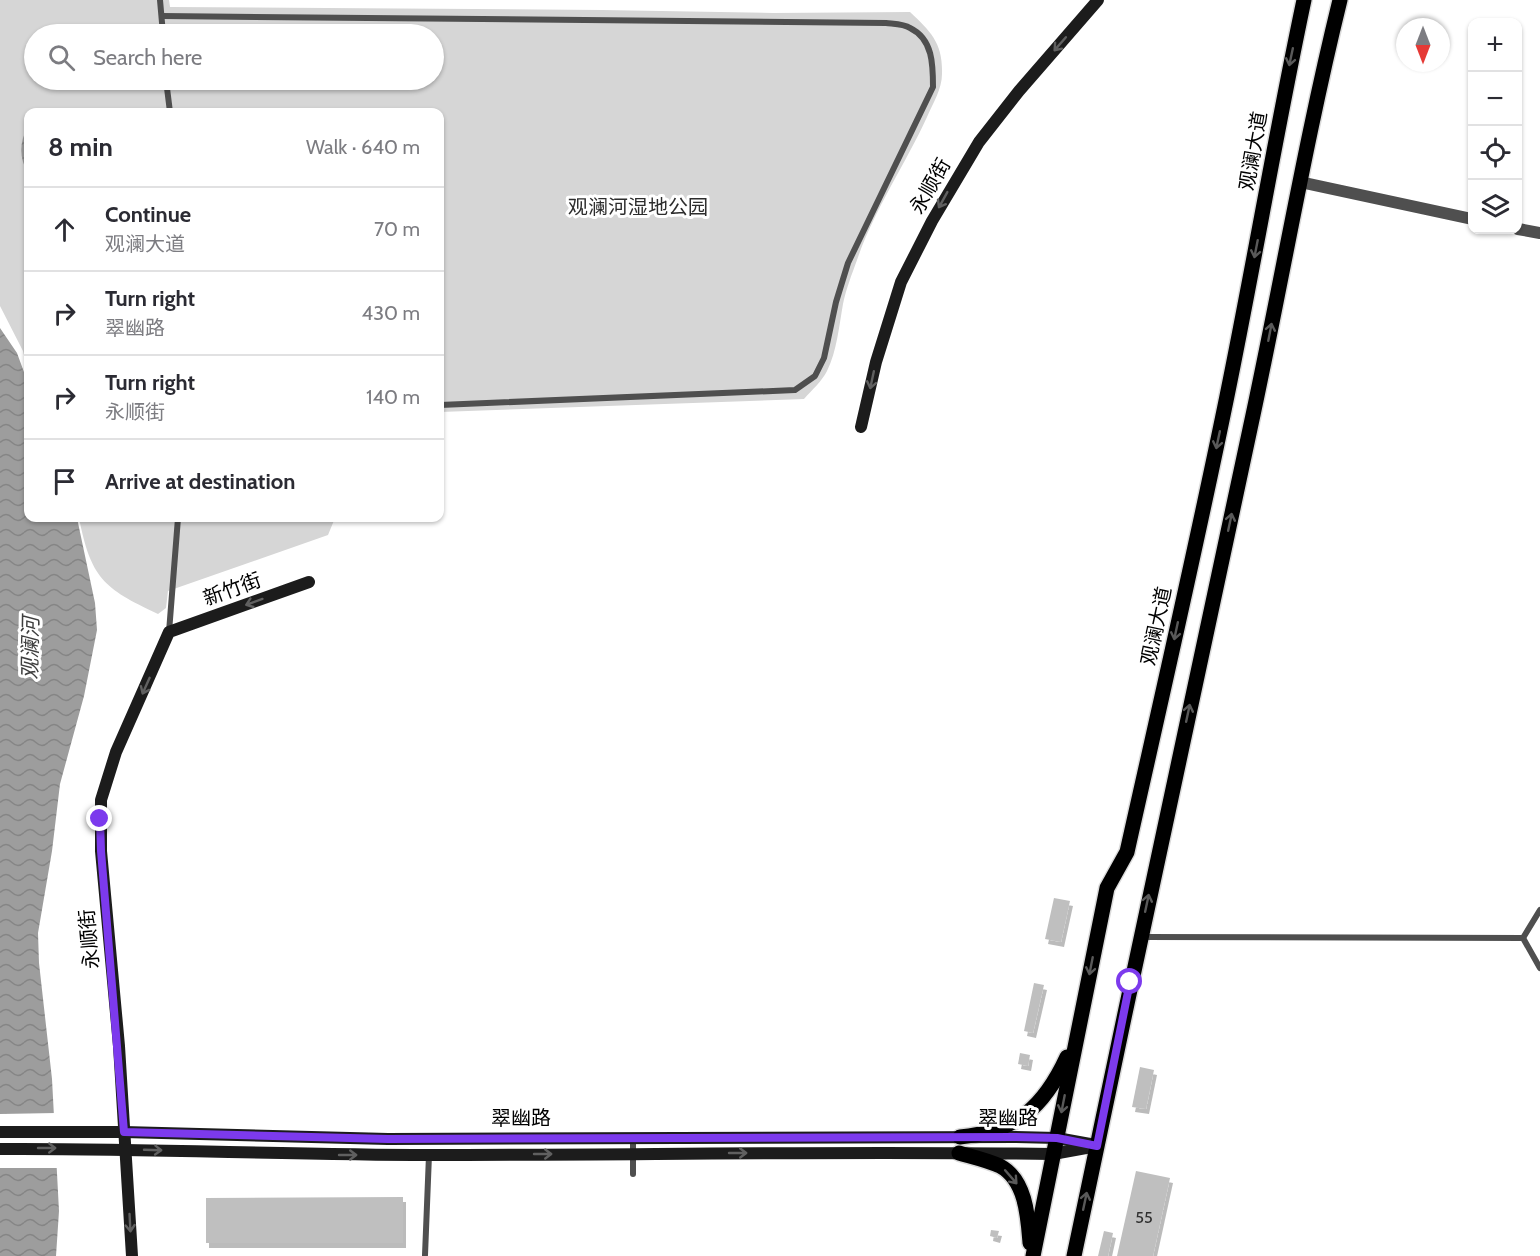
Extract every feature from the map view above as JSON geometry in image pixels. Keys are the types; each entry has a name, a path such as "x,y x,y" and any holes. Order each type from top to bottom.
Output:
{"main road":[{"name":"永顺街","path":"861,427 876,362 902,282 936,213 979,142 1019,91 1098,0"},
{"name":"观澜大道","path":"1032,1256 1107,888 1126,852 1200,524 1251,275 1287,76 1304,0"},
{"path":"1074,1256 1140,937 1234,508 1322,71 1340,0"},
{"name":"新竹街","path":"169,632 309,582"},
{"name":"永顺街","path":"132,1256 101,851 101,800 116,752 169,632"},
{"path":"960,1137 976,1136 1004,1128 1031,1110 1057,1076 1078,1029"},
{"name":"翠幽路","path":"0,1132 124,1132 388,1139 1057,1138 1097,1146"},
{"name":"翠幽路","path":"0,1149 125,1149 326,1155 1053,1154 1097,1146"},
{"path":"959,1154 999,1166 1013,1177 1025,1206 1032,1256"}],"street":[{"path":"1300,182 1468,218"},
{"path":"1522,230 1540,233"}],"lane":[{"path":"160,0 162,24"},
{"path":"162,16 886,23 910,27 926,41 933,62 933,87 848,263 836,302 824,358 815,376 795,390 444,405"},
{"path":"167,90 170,108"},
{"path":"169,632 178,522"},
{"path":"1523,938 1540,910"},
{"path":"1140,937 1523,938"},
{"path":"1523,938 1540,968"},
{"path":"1531,952 1540,952"},
{"path":"633,1137 633,1174"},
{"path":"425,1255 429,1155"}],"green space":[{"name":"观澜河湿地公园","path":"0,0 169,0 170,7 773,13 910,12 930,32 938,46 942,63 942,80 937,96 864,241 846,293 835,347 827,371 804,399 444,412 444,108 24,108 24,355 0,306"},
{"path":"80,522 333,522 328,535 168,591 166,608 158,614 124,596 102,579 89,555"}],"water":[{"path":"24,136 24,164 21,150"},
{"name":"观澜河","path":"0,328 17,353 24,372 24,522 78,522 95,603 97,630 84,696 60,784 52,851 38,933 39,963 52,1079 59,1211 56,1256 0,1256"}],"pier":[{"path":"56,1113 59,1168 0,1168 0,1114"}],"building":[{"path":"1054,898 1070,901 1061,942 1045,939"},
{"path":"1034,983 1044,985 1033,1033 1024,1031"},
{"path":"1020,1053 1030,1055 1028,1066 1018,1064"},
{"path":"1140,1067 1154,1070 1146,1109 1132,1107"},
{"path":"1136,1171 1170,1178 1153,1256 1117,1256"},
{"path":"403,1197 403,1243 206,1243 206,1198"},
{"path":"991,1230 999,1231 997,1238 990,1236"},
{"path":"1104,1231 1113,1233 1108,1256 1098,1256"}],"route":[{"path":"100,819 124,1132 388,1139 1015,1137 1057,1138 1097,1146 1130,982"}]}
